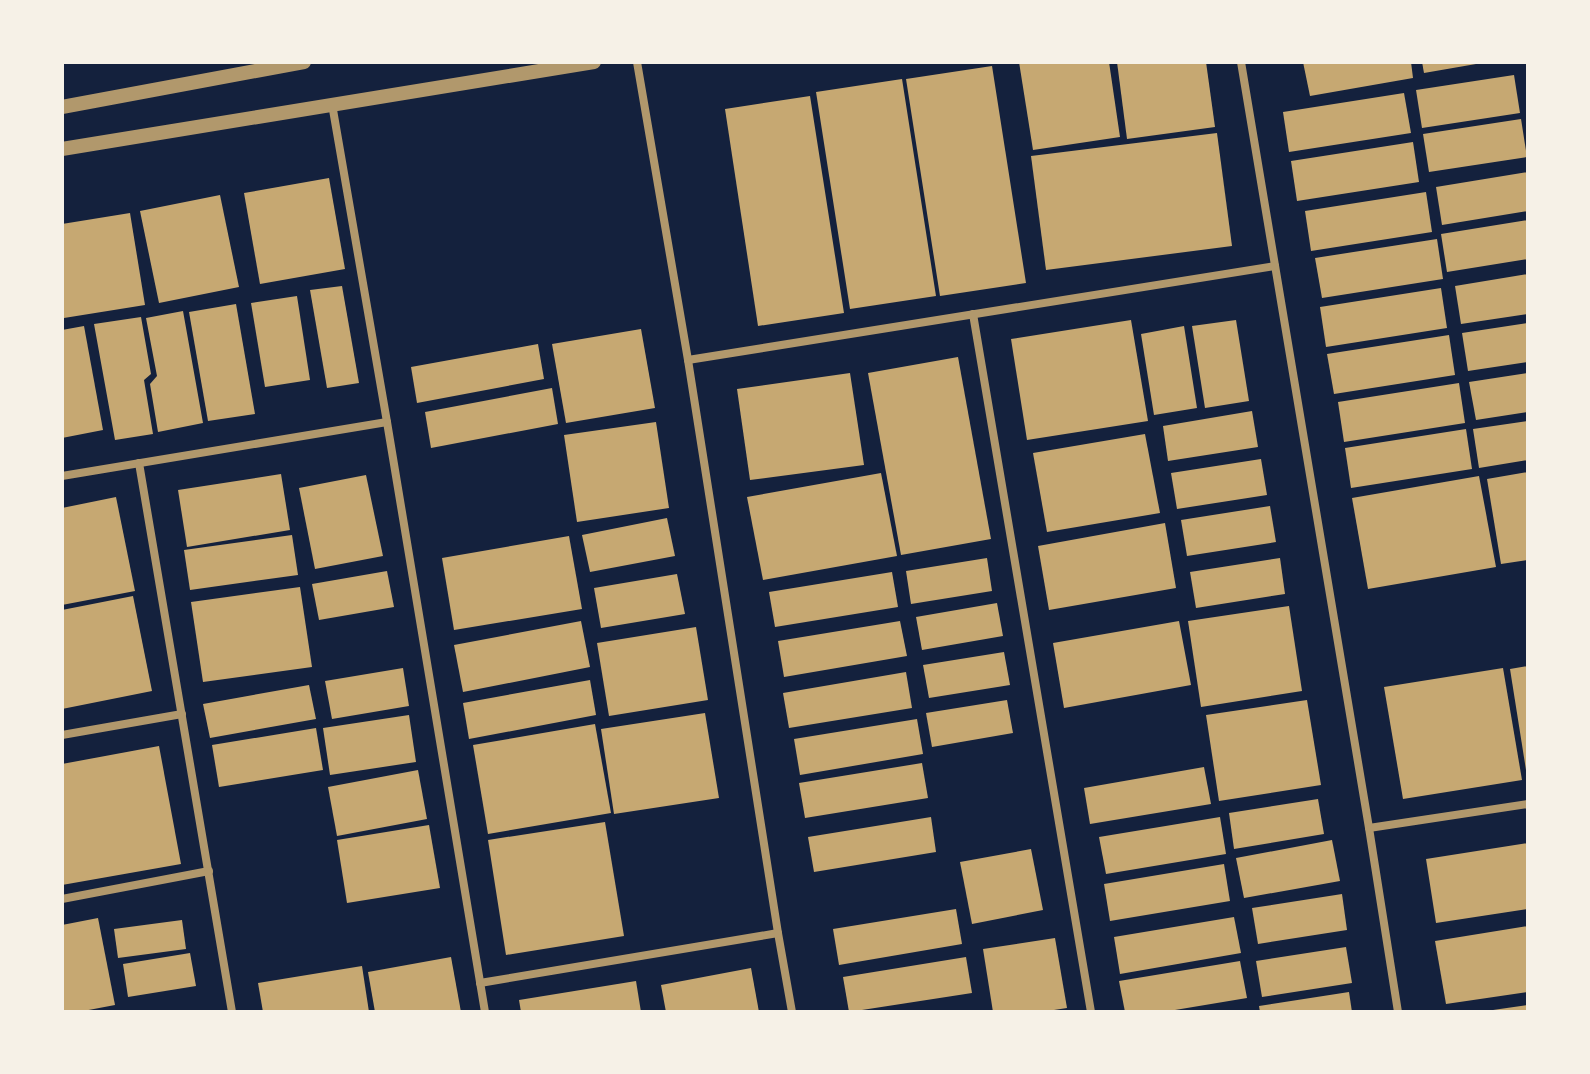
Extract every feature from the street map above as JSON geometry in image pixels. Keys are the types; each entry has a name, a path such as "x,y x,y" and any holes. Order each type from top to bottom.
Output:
{"street":[{"path":"62,107 304,62"},
{"path":"62,149 594,62"},
{"path":"637,62 792,1012"},
{"path":"1241,62 1398,1012"},
{"path":"332,104 485,1012"},
{"path":"688,360 1275,266"},
{"path":"973,314 1091,1012"},
{"path":"62,476 387,422"},
{"path":"139,463 232,1012"},
{"path":"62,735 182,714"},
{"path":"1369,828 1528,804"},
{"path":"62,899 209,871"},
{"path":"480,983 778,933"}],"building":[{"path":"1019,62 1109,62 1120,137 1033,150"},
{"path":"1117,62 1206,62 1215,127 1127,139"},
{"path":"1303,62 1411,62 1413,78 1310,96"},
{"path":"1422,62 1476,62 1476,64 1424,73"},
{"path":"992,66 1026,283 940,296 906,79"},
{"path":"1514,75 1520,113 1422,128 1416,90"},
{"path":"902,79 936,296 850,309 816,92"},
{"path":"1404,93 1411,133 1289,152 1283,112"},
{"path":"810,96 844,313 758,326 725,109"},
{"path":"1521,119 1527,157 1429,172 1423,134"},
{"path":"1217,133 1232,246 1046,270 1031,156"},
{"path":"1413,142 1419,182 1297,201 1291,161"},
{"path":"1528,172 1528,211 1442,225 1436,187"},
{"path":"329,178 345,269 260,284 244,193"},
{"path":"1426,192 1432,232 1311,251 1305,211"},
{"path":"220,195 239,287 159,303 140,211"},
{"path":"130,213 145,305 64,318 62,224"},
{"path":"1528,220 1528,259 1447,272 1441,234"},
{"path":"1437,239 1443,279 1322,298 1315,258"},
{"path":"1528,274 1528,314 1461,324 1455,286"},
{"path":"342,286 359,383 327,388 310,290"},
{"path":"1441,288 1447,328 1326,347 1320,307"},
{"path":"297,296 310,380 265,387 251,303"},
{"path":"236,304 255,414 208,421 189,312"},
{"path":"183,311 203,423 158,432 150,384 157,376 146,318"},
{"path":"141,317 151,374 144,380 153,434 115,440 94,324"},
{"path":"1131,320 1148,421 1027,440 1011,339"},
{"path":"1236,320 1249,401 1205,408 1192,326"},
{"path":"1528,323 1528,362 1468,371 1462,333"},
{"path":"84,326 103,430 62,438 62,330"},
{"path":"1184,326 1197,408 1154,415 1141,334"},
{"path":"641,329 655,408 566,423 552,344"},
{"path":"1449,335 1455,375 1334,394 1327,354"},
{"path":"538,344 544,379 417,403 411,367"},
{"path":"958,357 991,539 901,555 868,373"},
{"path":"850,373 864,465 750,480 737,389"},
{"path":"1528,373 1528,412 1476,420 1469,382"},
{"path":"1459,383 1465,423 1344,442 1338,402"},
{"path":"552,388 558,424 431,448 425,412"},
{"path":"1252,411 1258,447 1168,461 1163,426"},
{"path":"1528,421 1528,460 1479,468 1473,429"},
{"path":"656,422 669,508 577,522 564,435"},
{"path":"1466,429 1472,469 1351,488 1345,448"},
{"path":"1145,434 1160,513 1047,532 1033,453"},
{"path":"1261,459 1267,495 1177,509 1171,473"},
{"path":"1528,472 1528,560 1501,564 1487,479"},
{"path":"881,473 897,556 763,580 747,497"},
{"path":"281,474 290,530 187,547 178,490"},
{"path":"366,475 383,556 315,569 299,488"},
{"path":"1479,476 1496,567 1368,589 1352,498"},
{"path":"116,497 135,591 62,605 62,508"},
{"path":"1270,506 1276,542 1187,556 1181,520"},
{"path":"667,518 675,556 590,572 582,535"},
{"path":"1165,523 1176,588 1049,610 1038,546"},
{"path":"292,535 298,575 190,590 184,550"},
{"path":"569,536 582,609 454,630 442,558"},
{"path":"987,558 992,591 911,604 906,571"},
{"path":"1280,558 1285,594 1196,608 1190,572"},
{"path":"387,571 394,607 319,620 312,584"},
{"path":"892,572 898,607 775,627 769,592"},
{"path":"677,574 685,614 601,628 594,588"},
{"path":"300,587 312,667 203,682 191,602"},
{"path":"133,596 152,691 62,709 62,610"},
{"path":"997,603 1003,636 922,650 916,617"},
{"path":"1289,606 1302,691 1201,707 1188,621"},
{"path":"581,621 590,667 463,692 454,645"},
{"path":"900,621 907,656 784,677 778,641"},
{"path":"1179,621 1191,685 1064,708 1053,643"},
{"path":"696,627 708,700 609,716 597,643"},
{"path":"1004,652 1010,685 929,698 923,665"},
{"path":"1528,666 1528,770 1526,770 1510,669"},
{"path":"403,668 409,706 332,719 325,681"},
{"path":"1503,668 1522,780 1403,799 1384,687"},
{"path":"906,672 912,708 789,728 783,693"},
{"path":"590,680 596,715 469,739 463,703"},
{"path":"309,685 316,719 210,738 203,704"},
{"path":"1007,700 1013,733 932,747 926,713"},
{"path":"1307,700 1321,785 1219,801 1206,715"},
{"path":"705,713 719,798 614,814 601,729"},
{"path":"409,715 416,762 330,775 323,728"},
{"path":"917,719 923,754 800,775 794,739"},
{"path":"595,724 611,813 488,834 473,745"},
{"path":"316,728 323,770 219,787 212,745"},
{"path":"159,746 181,864 62,885 62,764"},
{"path":"922,763 928,798 805,818 799,783"},
{"path":"1204,767 1211,804 1090,824 1084,788"},
{"path":"418,770 427,819 337,836 328,787"},
{"path":"1318,799 1324,834 1234,849 1229,813"},
{"path":"931,817 936,852 814,872 808,837"},
{"path":"1220,817 1226,854 1106,874 1099,837"},
{"path":"605,822 624,936 506,955 488,840"},
{"path":"429,825 440,888 347,903 337,840"},
{"path":"1332,840 1340,881 1244,898 1236,858"},
{"path":"1528,843 1528,909 1436,923 1426,859"},
{"path":"1031,849 1043,910 972,924 960,862"},
{"path":"1224,864 1230,901 1110,921 1104,884"},
{"path":"1342,894 1347,930 1258,944 1252,908"},
{"path":"956,909 962,944 839,965 833,929"},
{"path":"1234,917 1241,953 1120,974 1114,937"},
{"path":"98,918 115,1005 62,1012 62,925"},
{"path":"182,920 186,949 118,958 114,929"},
{"path":"1528,926 1528,992 1446,1004 1435,941"},
{"path":"1055,938 1067,1008 1041,1012 993,1012 983,949"},
{"path":"1346,947 1352,983 1262,997 1256,961"},
{"path":"190,953 196,986 128,997 123,964"},
{"path":"451,957 461,1012 375,1012 368,972"},
{"path":"966,957 972,993 849,1012 843,977"},
{"path":"1240,961 1247,998 1163,1012 1125,1012 1119,981"},
{"path":"362,966 369,1012 263,1012 258,983"},
{"path":"751,968 759,1012 666,1012 661,985"},
{"path":"636,981 641,1012 521,1012 519,1000"},
{"path":"1349,992 1352,1012 1260,1012 1259,1006"},
{"path":"1528,1005 1528,1012 1493,1012 1493,1010"}]}
